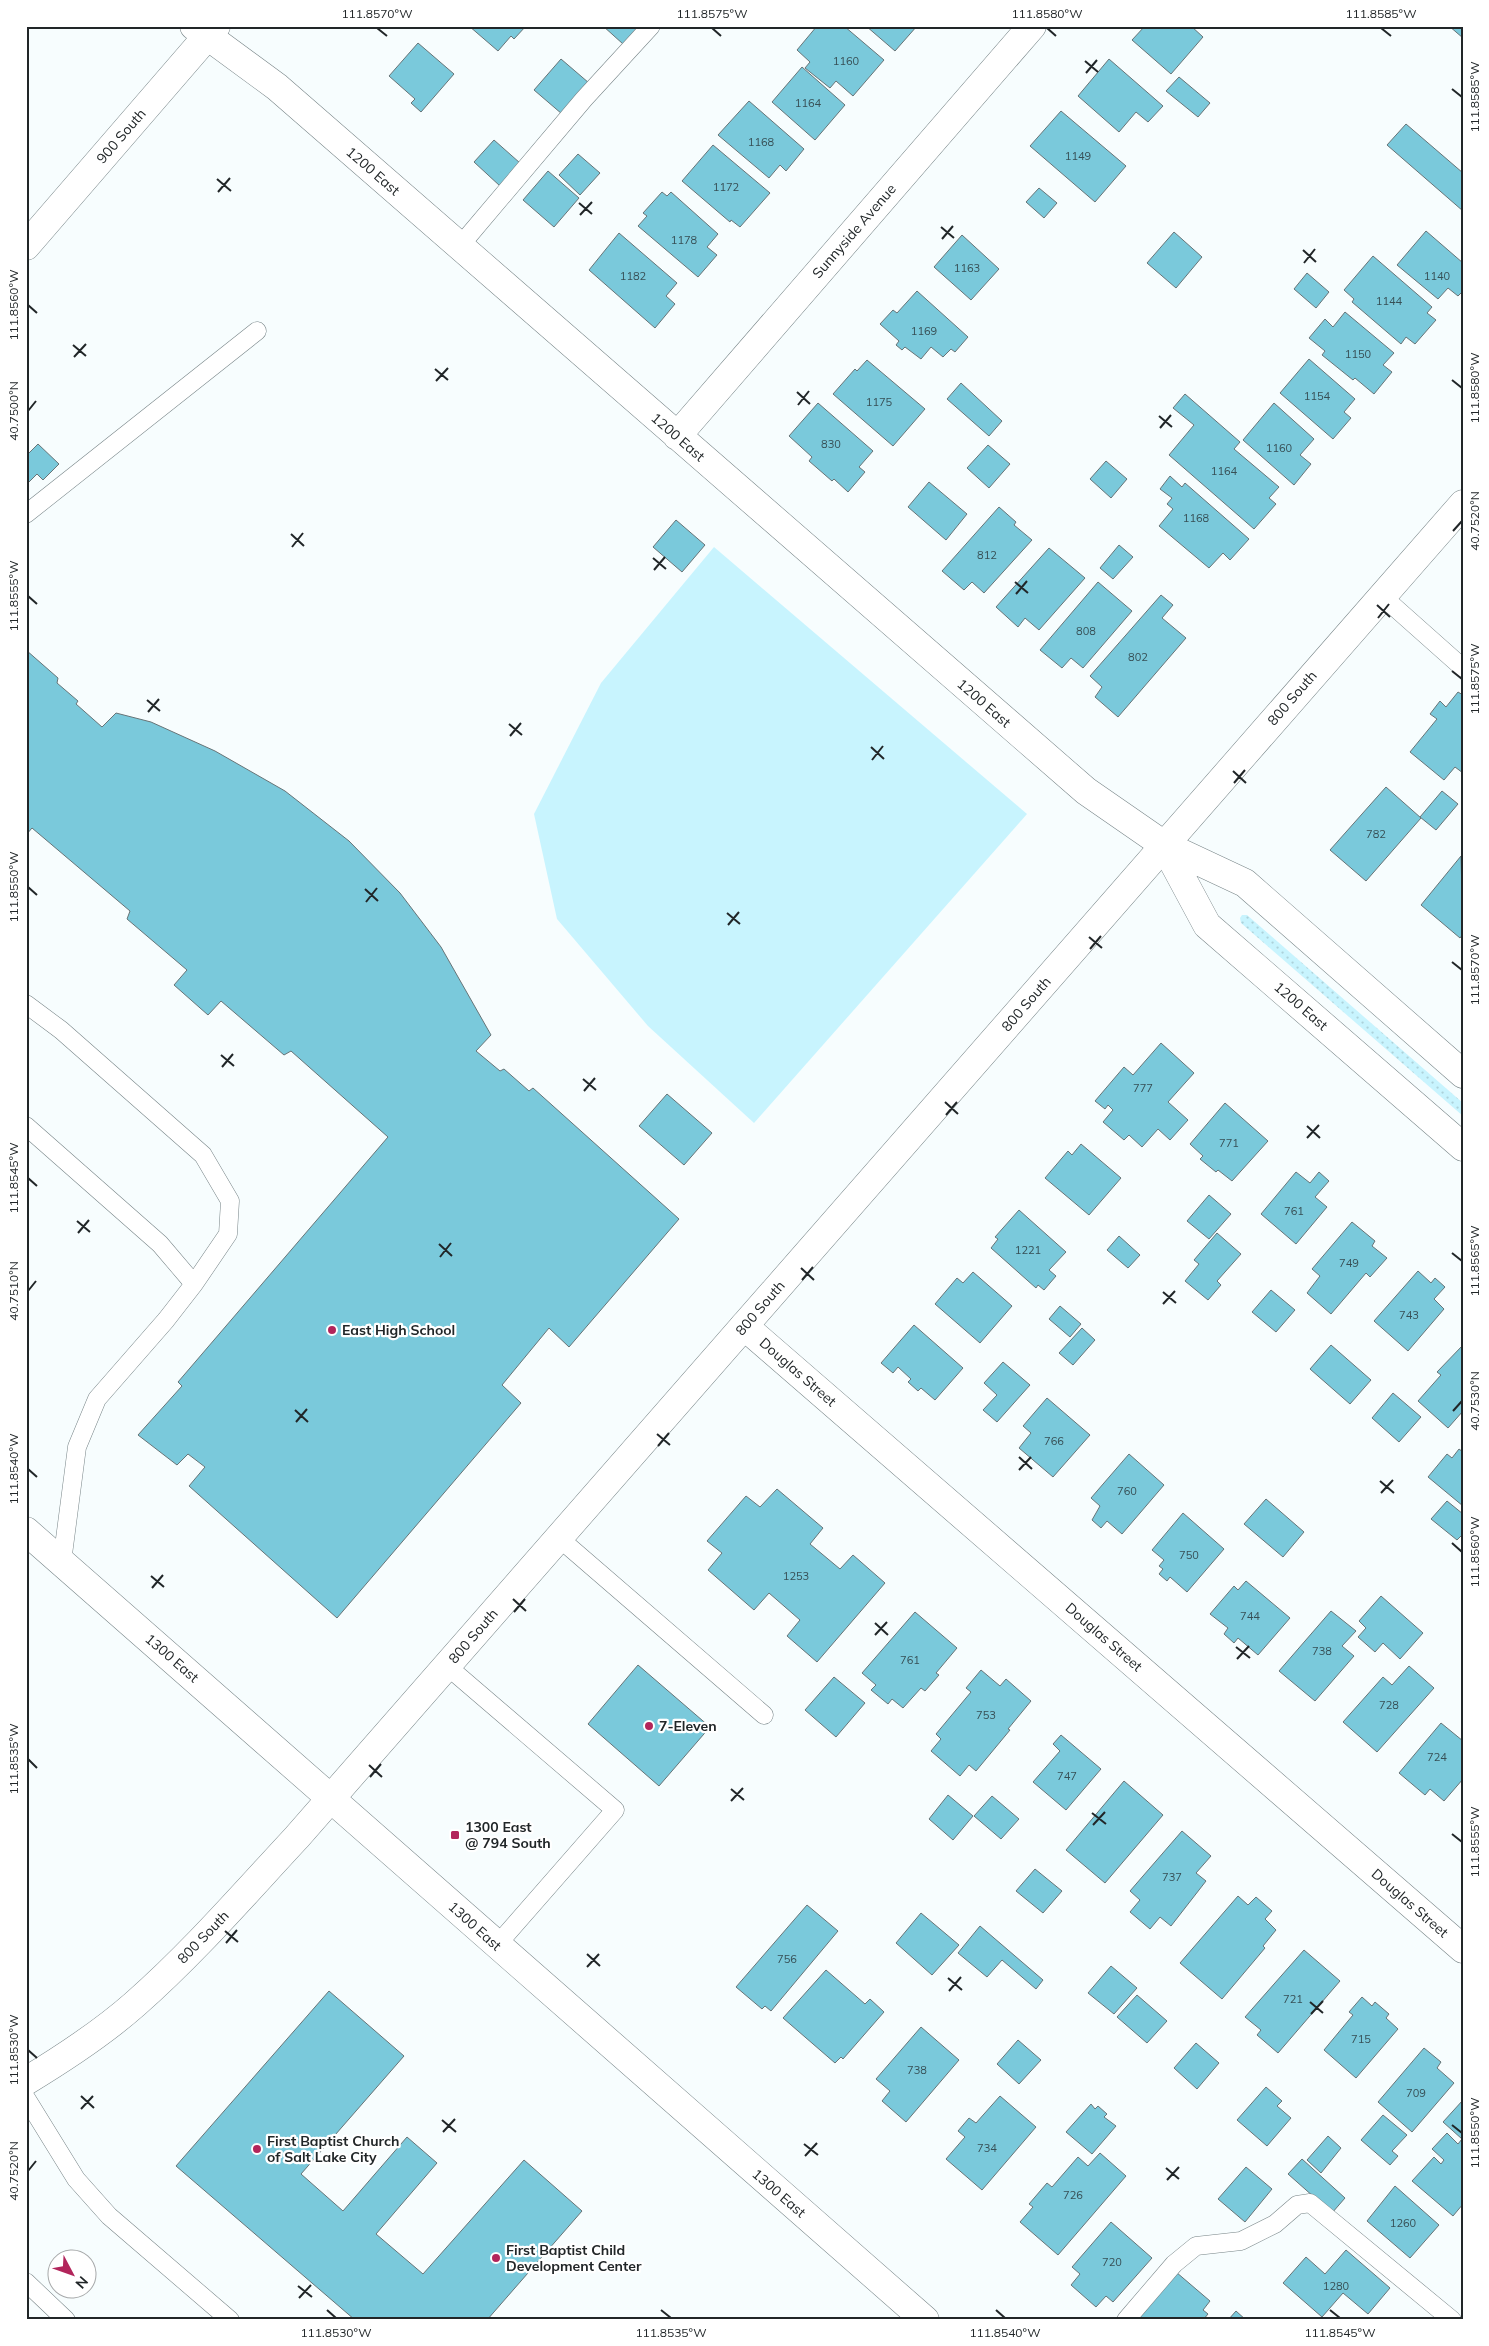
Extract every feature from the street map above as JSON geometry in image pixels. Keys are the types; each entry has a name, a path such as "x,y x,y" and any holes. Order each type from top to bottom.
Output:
{"street":[{"name":"Sunnyside Avenue","path":"677,436 1032,26"},
{"name":"1200 East","path":"206,30 278,87 459,247 1086,791 1164,845 1245,883 1463,1074"},
{"name":"900 South","path":"26,246 206,30"},
{"name":"800 South","path":"26,2081 78,2049 161,1980 181,1961 332,1798 1463,504"},
{"name":"1200 East","path":"1164,845 1207,925 1463,1147"},
{"name":"Douglas Street","path":"744,1326 1463,1949"},
{"name":"1300 East","path":"26,1531 332,1798 496,1946 925,2320"}],"lane":[{"path":"459,247 584,99 651,26"},
{"path":"26,514 256,331"},
{"path":"1382,596 1463,668"},
{"path":"26,1004 61,1030 202,1155 230,1201 228,1234 194,1284 166,1320 97,1399 77,1447 62,1562"},
{"path":"26,1126 160,1244 194,1284"},
{"path":"558,1538 764,1715"},
{"path":"447,1666 615,1810 496,1946"},
{"path":"26,2098 76,2179 109,2216 230,2320"},
{"path":"1126,2320 1174,2264 1196,2246 1241,2242 1274,2224 1297,2205 1310,2203 1452,2320"},
{"path":"26,2282 66,2320"}],"shaded area":[{"path":"714,547 1027,814 754,1123 648,1026 557,919 534,814 601,683"},
{"path":"1242,915 1247,915 1463,1103 1463,1116 1241,923 1240,918"}],"building":[{"path":"469,26 526,26 514,39 511,36 498,51"},
{"path":"603,26 639,26 623,44"},
{"path":"817,26 844,26 884,60 853,96 836,81 830,88 805,68 810,62 797,50"},
{"path":"866,26 917,26 895,51"},
{"path":"1145,26 1191,26 1203,37 1171,74 1132,40"},
{"path":"1449,26 1463,26 1463,38"},
{"path":"418,43 454,74 421,112 411,103 415,99 389,76"},
{"path":"561,59 589,83 562,114 534,90"},
{"path":"1109,59 1163,106 1148,122 1136,112 1119,132 1078,96"},
{"path":"802,67 845,105 815,140 772,102"},
{"path":"1179,77 1210,103 1198,117 1166,91"},
{"path":"749,101 804,149 786,171 780,165 769,178 718,135"},
{"path":"1061,111 1126,166 1095,202 1030,146"},
{"path":"1406,124 1463,173 1463,211 1387,145"},
{"path":"494,140 520,163 500,186 474,162"},
{"path":"713,145 770,193 740,227 731,220 730,222 682,181"},
{"path":"578,154 600,173 580,195 559,175"},
{"path":"548,171 579,198 554,227 523,200"},
{"path":"1039,188 1057,203 1044,218 1026,202"},
{"path":"662,192 667,196 671,192 718,234 707,247 717,255 698,277 638,226 647,216 643,213"},
{"path":"1426,231 1463,263 1463,291 1458,296 1448,288 1438,299 1397,265"},
{"path":"1174,232 1202,257 1176,288 1147,263"},
{"path":"619,233 677,283 666,296 675,304 655,328 589,270"},
{"path":"962,235 999,269 971,300 934,267"},
{"path":"1373,256 1432,307 1427,313 1436,320 1415,344 1406,337 1401,344 1352,302 1354,299 1344,290"},
{"path":"1307,273 1329,292 1316,308 1294,289"},
{"path":"917,291 968,337 955,352 951,349 943,357 931,347 921,359 905,347 902,350 896,345 899,341 880,324 893,310 897,313"},
{"path":"1345,312 1394,353 1383,365 1392,372 1374,394 1322,355 1325,351 1309,338 1325,319 1333,327"},
{"path":"1309,359 1355,399 1344,412 1351,418 1333,439 1280,393"},
{"path":"867,360 925,409 893,446 833,394 855,369 857,371"},
{"path":"961,383 1002,421 989,436 947,399"},
{"path":"1185,394 1240,442 1234,449 1279,487 1269,498 1276,504 1254,529 1169,455 1194,425 1173,408"},
{"path":"818,403 873,451 859,467 865,472 848,492 809,461 812,457 789,436"},
{"path":"1274,403 1314,439 1300,455 1311,464 1294,485 1243,440"},
{"path":"38,444 59,464 43,480 37,474 26,485 26,456"},
{"path":"988,445 1010,464 989,488 967,468"},
{"path":"1106,461 1127,479 1111,498 1090,479"},
{"path":"1170,476 1182,487 1185,483 1249,539 1230,560 1223,553 1209,568 1159,526 1173,509 1167,504 1172,498 1160,489"},
{"path":"929,482 967,514 946,540 908,507"},
{"path":"999,507 1016,522 1014,525 1032,540 984,593 972,582 964,590 942,571"},
{"path":"676,520 705,545 682,572 653,547"},
{"path":"1119,545 1133,557 1113,579 1100,568"},
{"path":"1049,548 1085,578 1039,630 1025,618 1018,627 996,607"},
{"path":"1098,582 1132,611 1083,668 1071,658 1062,668 1040,650"},
{"path":"1161,595 1173,605 1162,618 1186,638 1118,717 1095,697 1102,687 1090,676"},
{"name":"East High School","path":"26,650 58,678 57,683 78,701 76,704 102,727 116,713 151,722 215,751 285,791 349,841 400,893 441,947 491,1035 476,1051 500,1071 504,1069 529,1091 533,1088 679,1219 569,1347 549,1328 502,1385 521,1403 337,1618 189,1486 205,1467 188,1454 177,1465 138,1435 182,1386 178,1382 388,1137 291,1051 284,1055 221,1001 208,1015 174,985 187,970 127,919 130,911 32,828 26,835"},
{"path":"1458,692 1463,695 1463,773 1455,767 1444,780 1410,752 1437,719 1430,714 1440,701 1446,707"},
{"path":"1386,787 1421,818 1366,881 1330,850"},
{"path":"1442,791 1458,804 1436,830 1420,817"},
{"path":"1461,856 1463,934 1460,938 1421,905"},
{"path":"1161,1043 1194,1073 1168,1102 1188,1120 1170,1140 1158,1129 1142,1147 1129,1135 1124,1140 1103,1122 1113,1110 1108,1105 1105,1109 1095,1101 1124,1067 1133,1075"},
{"path":"667,1094 712,1133 684,1165 639,1126"},
{"path":"1225,1103 1268,1141 1232,1181 1218,1170 1216,1172 1200,1159 1203,1156 1190,1144"},
{"path":"1081,1144 1121,1178 1089,1215 1045,1178 1068,1151 1072,1155"},
{"path":"1296,1172 1310,1183 1319,1172 1329,1181 1315,1197 1327,1207 1296,1244 1261,1214"},
{"path":"1209,1195 1231,1214 1209,1239 1187,1221"},
{"path":"1019,1210 1066,1252 1049,1270 1056,1276 1044,1290 1038,1285 1036,1288 991,1248 998,1239 995,1237"},
{"path":"1352,1222 1375,1241 1372,1246 1387,1258 1370,1277 1366,1273 1331,1314 1307,1293 1320,1276 1312,1269"},
{"path":"1217,1233 1241,1254 1217,1281 1221,1285 1208,1300 1185,1281 1199,1264 1194,1260"},
{"path":"1119,1236 1140,1255 1128,1268 1107,1250"},
{"path":"1418,1271 1431,1283 1435,1278 1445,1287 1434,1299 1444,1309 1408,1351 1374,1321"},
{"path":"973,1272 1012,1306 980,1343 935,1304 957,1278 963,1283"},
{"path":"1271,1290 1295,1310 1276,1332 1252,1312"},
{"path":"1060,1306 1081,1324 1070,1337 1049,1319"},
{"path":"914,1325 963,1368 935,1400 921,1388 918,1391 908,1382 911,1379 898,1367 893,1373 881,1363"},
{"path":"1082,1328 1095,1340 1073,1365 1059,1353"},
{"path":"1331,1345 1371,1380 1350,1404 1310,1369"},
{"path":"1463,1345 1463,1411 1448,1428 1418,1401 1441,1375 1437,1372"},
{"path":"1003,1362 1030,1385 997,1422 983,1410 997,1395 984,1383"},
{"path":"1393,1393 1421,1417 1399,1442 1372,1418"},
{"path":"1047,1398 1090,1435 1053,1477 1019,1448 1031,1433 1023,1426"},
{"path":"1459,1449 1463,1452 1463,1506 1428,1477 1447,1454 1452,1458"},
{"path":"1129,1454 1164,1485 1122,1534 1107,1521 1101,1528 1092,1520 1100,1506 1091,1498"},
{"path":"777,1489 823,1528 810,1544 840,1569 853,1555 885,1583 817,1662 787,1636 800,1620 769,1593 754,1610 708,1570 722,1553 707,1541 746,1496 760,1507"},
{"path":"1266,1499 1304,1532 1283,1557 1244,1524"},
{"path":"1447,1501 1463,1514 1463,1534 1457,1540 1431,1519"},
{"path":"1183,1513 1224,1549 1187,1592 1170,1577 1167,1581 1159,1574 1163,1569 1159,1566 1164,1560 1152,1550"},
{"path":"1246,1581 1290,1618 1258,1655 1238,1638 1234,1643 1224,1634 1228,1628 1210,1614 1234,1586 1238,1590"},
{"path":"1381,1596 1423,1633 1400,1659 1383,1643 1375,1652 1358,1637 1366,1628 1359,1621"},
{"path":"1331,1611 1356,1631 1342,1646 1354,1656 1315,1701 1279,1671"},
{"path":"915,1612 957,1648 936,1673 939,1675 925,1691 921,1688 903,1708 892,1699 888,1704 871,1690 876,1685 862,1673"},
{"name":"7-Eleven","path":"638,1665 710,1727 659,1786 588,1724"},
{"path":"1409,1666 1434,1688 1377,1752 1343,1722 1383,1677 1392,1685"},
{"path":"981,1670 1000,1686 1006,1679 1031,1701 976,1771 969,1765 960,1776 931,1751 941,1739 936,1734 971,1692 966,1688"},
{"path":"834,1677 865,1703 836,1737 805,1710"},
{"path":"1441,1723 1463,1741 1463,1779 1444,1801 1430,1789 1425,1795 1399,1773"},
{"path":"1061,1735 1101,1769 1066,1810 1033,1782 1060,1751 1053,1744"},
{"path":"1124,1781 1163,1815 1105,1883 1066,1850"},
{"path":"948,1795 973,1816 953,1840 929,1819"},
{"path":"992,1796 1019,1819 1001,1839 974,1816"},
{"path":"1182,1831 1211,1856 1196,1873 1206,1881 1171,1926 1160,1917 1150,1929 1130,1912 1140,1900 1130,1891"},
{"path":"1035,1869 1062,1891 1043,1913 1016,1891"},
{"path":"1238,1896 1248,1905 1256,1897 1272,1911 1265,1919 1276,1930 1263,1946 1265,1948 1222,1999 1180,1963"},
{"path":"807,1905 838,1931 771,2011 765,2006 762,2009 736,1987"},
{"path":"921,1913 959,1945 932,1975 896,1943"},
{"path":"980,1926 1043,1980 1036,1989 1002,1960 987,1977 958,1953"},
{"path":"1304,1950 1340,1981 1278,2053 1257,2035 1261,2030 1245,2017"},
{"path":"1111,1966 1137,1988 1114,2014 1088,1993"},
{"path":"826,1970 865,2004 870,1999 884,2012 843,2059 841,2057 835,2063 783,2018"},
{"name":"First Baptist Church of Salt Lake City","path":"329,1991 404,2056 301,2174 343,2211 407,2137 437,2163 376,2234 423,2274 524,2160 582,2211 487,2320 355,2320 176,2166"},
{"path":"1137,1995 1167,2021 1147,2043 1117,2017"},
{"path":"1362,1997 1372,2006 1375,2002 1389,2014 1386,2018 1398,2029 1356,2078 1324,2050 1353,2015 1349,2012"},
{"path":"921,2027 959,2060 906,2122 882,2101 890,2091 876,2079"},
{"path":"1018,2040 1041,2060 1019,2084 997,2064"},
{"path":"1196,2043 1219,2063 1197,2089 1174,2068"},
{"path":"1424,2048 1441,2062 1437,2068 1454,2083 1412,2132 1378,2102"},
{"path":"1266,2087 1282,2101 1277,2106 1291,2118 1267,2146 1237,2120"},
{"path":"1000,2096 1036,2127 982,2190 946,2159 965,2137 958,2131 969,2118 976,2123"},
{"path":"1463,2100 1463,2204 1453,2216 1412,2181 1434,2157 1441,2164 1444,2160 1432,2149 1447,2133 1458,2144 1462,2139 1443,2122"},
{"path":"1091,2104 1095,2109 1098,2106 1107,2114 1104,2117 1116,2126 1092,2154 1066,2132"},
{"path":"1383,2115 1407,2135 1392,2151 1398,2156 1390,2165 1361,2140"},
{"path":"1328,2136 1341,2148 1321,2173 1307,2160"},
{"path":"1100,2153 1126,2176 1058,2255 1020,2222 1033,2207 1029,2204 1047,2183 1052,2187 1078,2157 1088,2166"},
{"path":"1302,2159 1345,2198 1332,2213 1288,2174"},
{"path":"1246,2167 1272,2189 1245,2222 1218,2199"},
{"path":"1395,2186 1439,2225 1410,2258 1367,2221"},
{"path":"1111,2222 1152,2258 1113,2302 1106,2296 1096,2307 1071,2285 1080,2274 1072,2267"},
{"path":"1346,2250 1390,2288 1368,2314 1343,2293 1322,2317 1283,2283 1306,2257 1325,2274"},
{"path":"1176,2272 1210,2301 1203,2310 1208,2314 1203,2320 1139,2320 1137,2318"},
{"path":"1236,2311 1246,2320 1228,2320"}],"place":[{"name":"East High School","path":"332,1330"},
{"name":"7-Eleven","path":"649,1726"},
{"name":"1300 East @ 794 South","path":"455,1835"},
{"name":"First Baptist Church of Salt Lake City","path":"257,2149"},
{"name":"First Baptist Child Development Center","path":"496,2258"}]}
